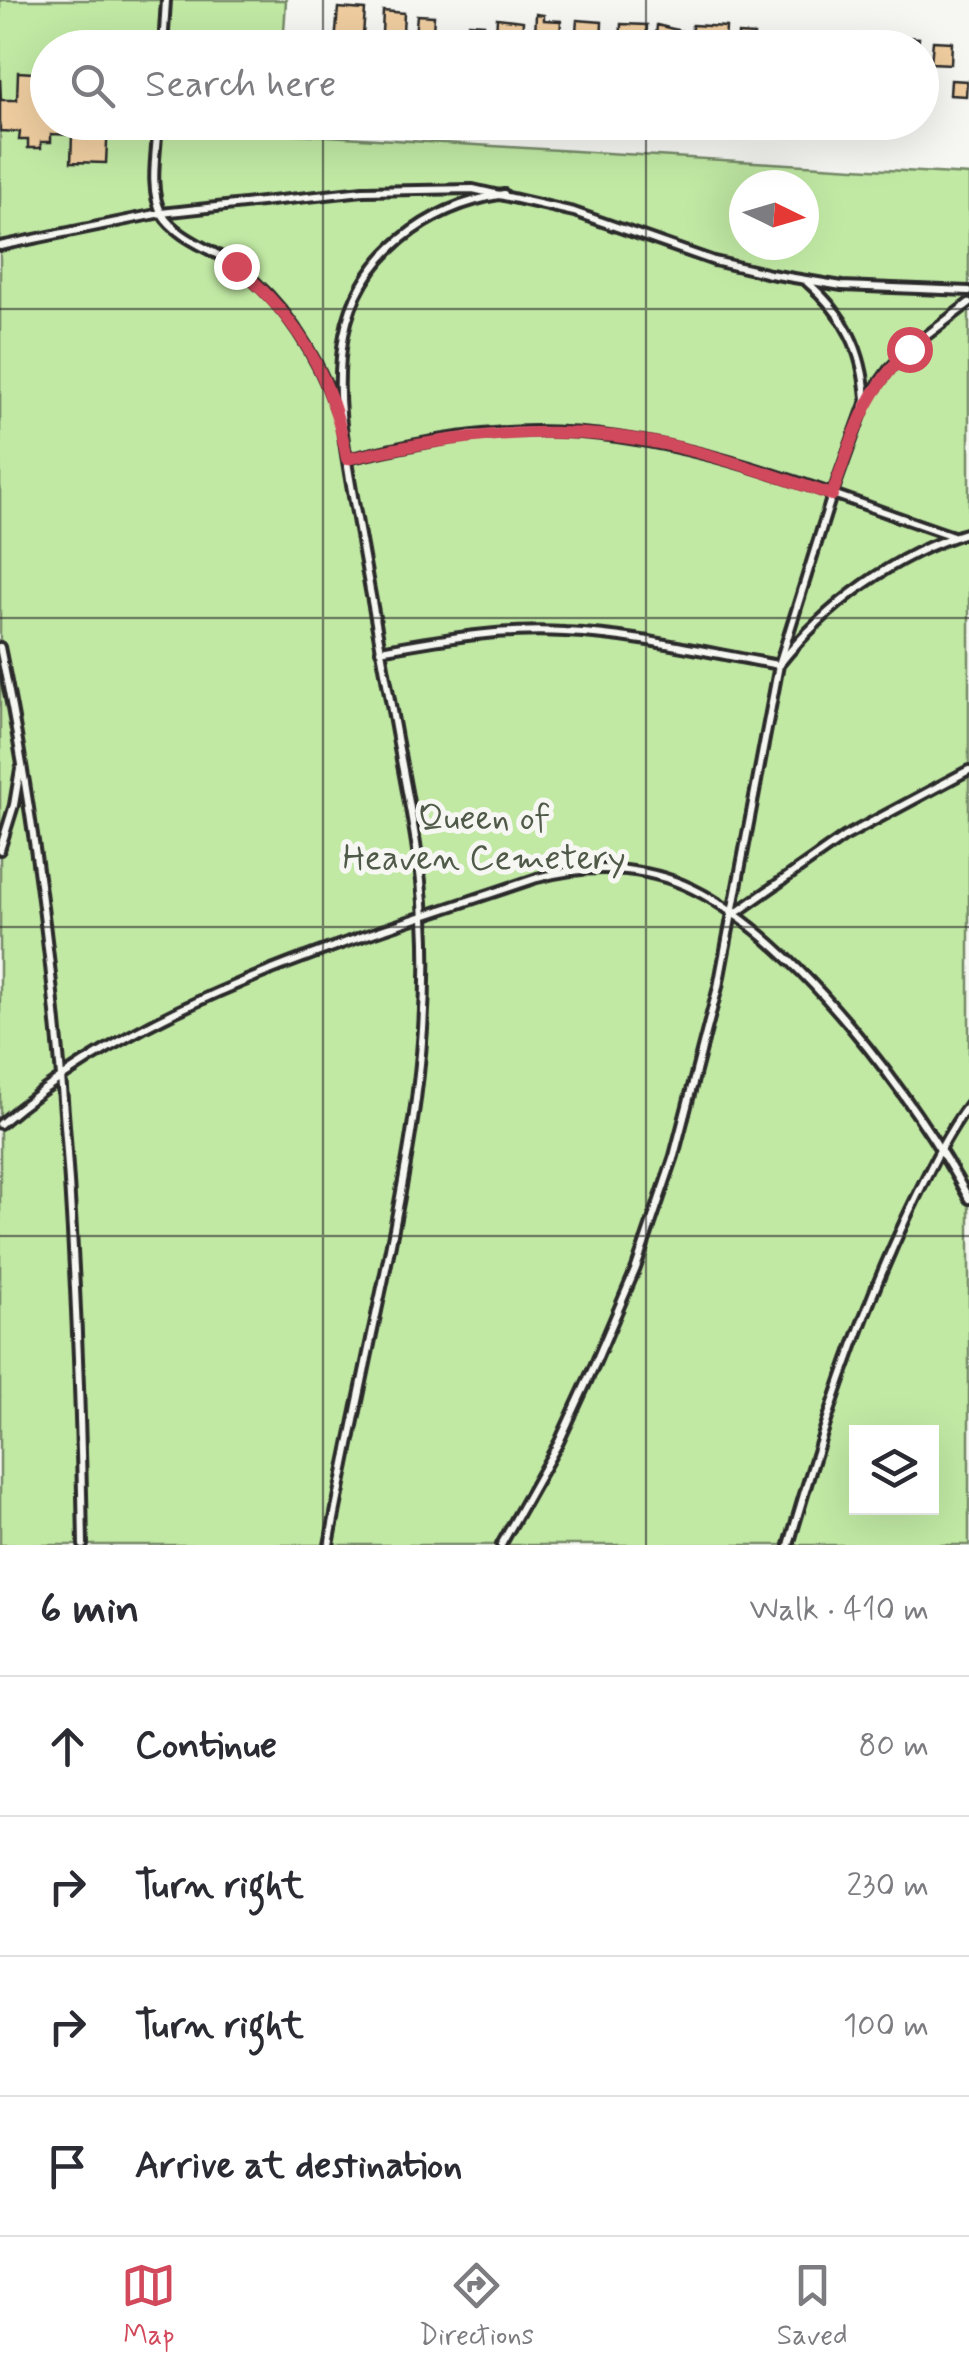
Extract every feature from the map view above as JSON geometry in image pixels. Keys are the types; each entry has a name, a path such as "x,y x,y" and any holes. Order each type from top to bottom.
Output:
{"lane":[{"path":"164,30 166,0"},
{"path":"157,140 156,186 162,212 170,224 236,266 273,299 304,340 339,416"},
{"path":"0,246 162,212 363,191 437,188 504,194 574,212 714,261 806,281 878,289 969,291"},
{"path":"328,1545 416,1110 424,1020 424,917 413,826 339,416 344,333 364,283 378,262 411,230 472,199 504,194"},
{"path":"806,281 849,330 861,362 866,401"},
{"path":"503,1545 558,1442 636,1268 674,1156 733,915 779,665 866,401 909,349 969,303"},
{"path":"347,459 469,436 533,431 592,434 698,452 954,536"},
{"path":"779,665 798,641 845,599 900,562 969,532"},
{"path":"380,650 491,633 562,631 779,665"},
{"path":"0,647 43,910 60,1081 76,1325 83,1545"},
{"path":"0,850 14,805 21,763"},
{"path":"733,915 844,837 969,770"},
{"path":"0,1124 142,1030 238,984 537,878 594,868 676,881 733,915 803,976 894,1081 969,1199"},
{"path":"789,1545 859,1330 897,1237 969,1104"}],"green space":[{"name":"Queen of Heaven Cemetery","path":"0,0 286,0 284,30 30,30 30,140 394,140 969,175 969,1545 0,1545"}],"building":[{"path":"338,8 365,10 363,30 336,30"},
{"path":"383,11 404,13 403,30 382,30"},
{"path":"536,14 544,15 544,20 561,21 560,30 535,30"},
{"path":"417,15 434,16 433,30 416,30"},
{"path":"497,18 523,21 522,30 496,30"},
{"path":"577,20 602,22 602,30 576,30"},
{"path":"469,23 484,24 484,30 469,30"},
{"path":"621,24 647,25 647,30 621,30"},
{"path":"692,25 726,27 726,30 692,30"},
{"path":"939,41 952,42 951,64 939,63"},
{"path":"18,72 30,73 30,140 51,142 41,142 41,148 28,148 28,140 19,140 20,132 0,131 0,79 1,100 17,100"},
{"path":"951,80 967,81 966,96 950,95"},
{"path":"72,140 107,140 106,163 71,162"}],"route":[{"path":"236,266 273,299 317,362 339,416 347,459 469,436 533,431 592,434 698,452 832,495 866,401 909,349"}]}
